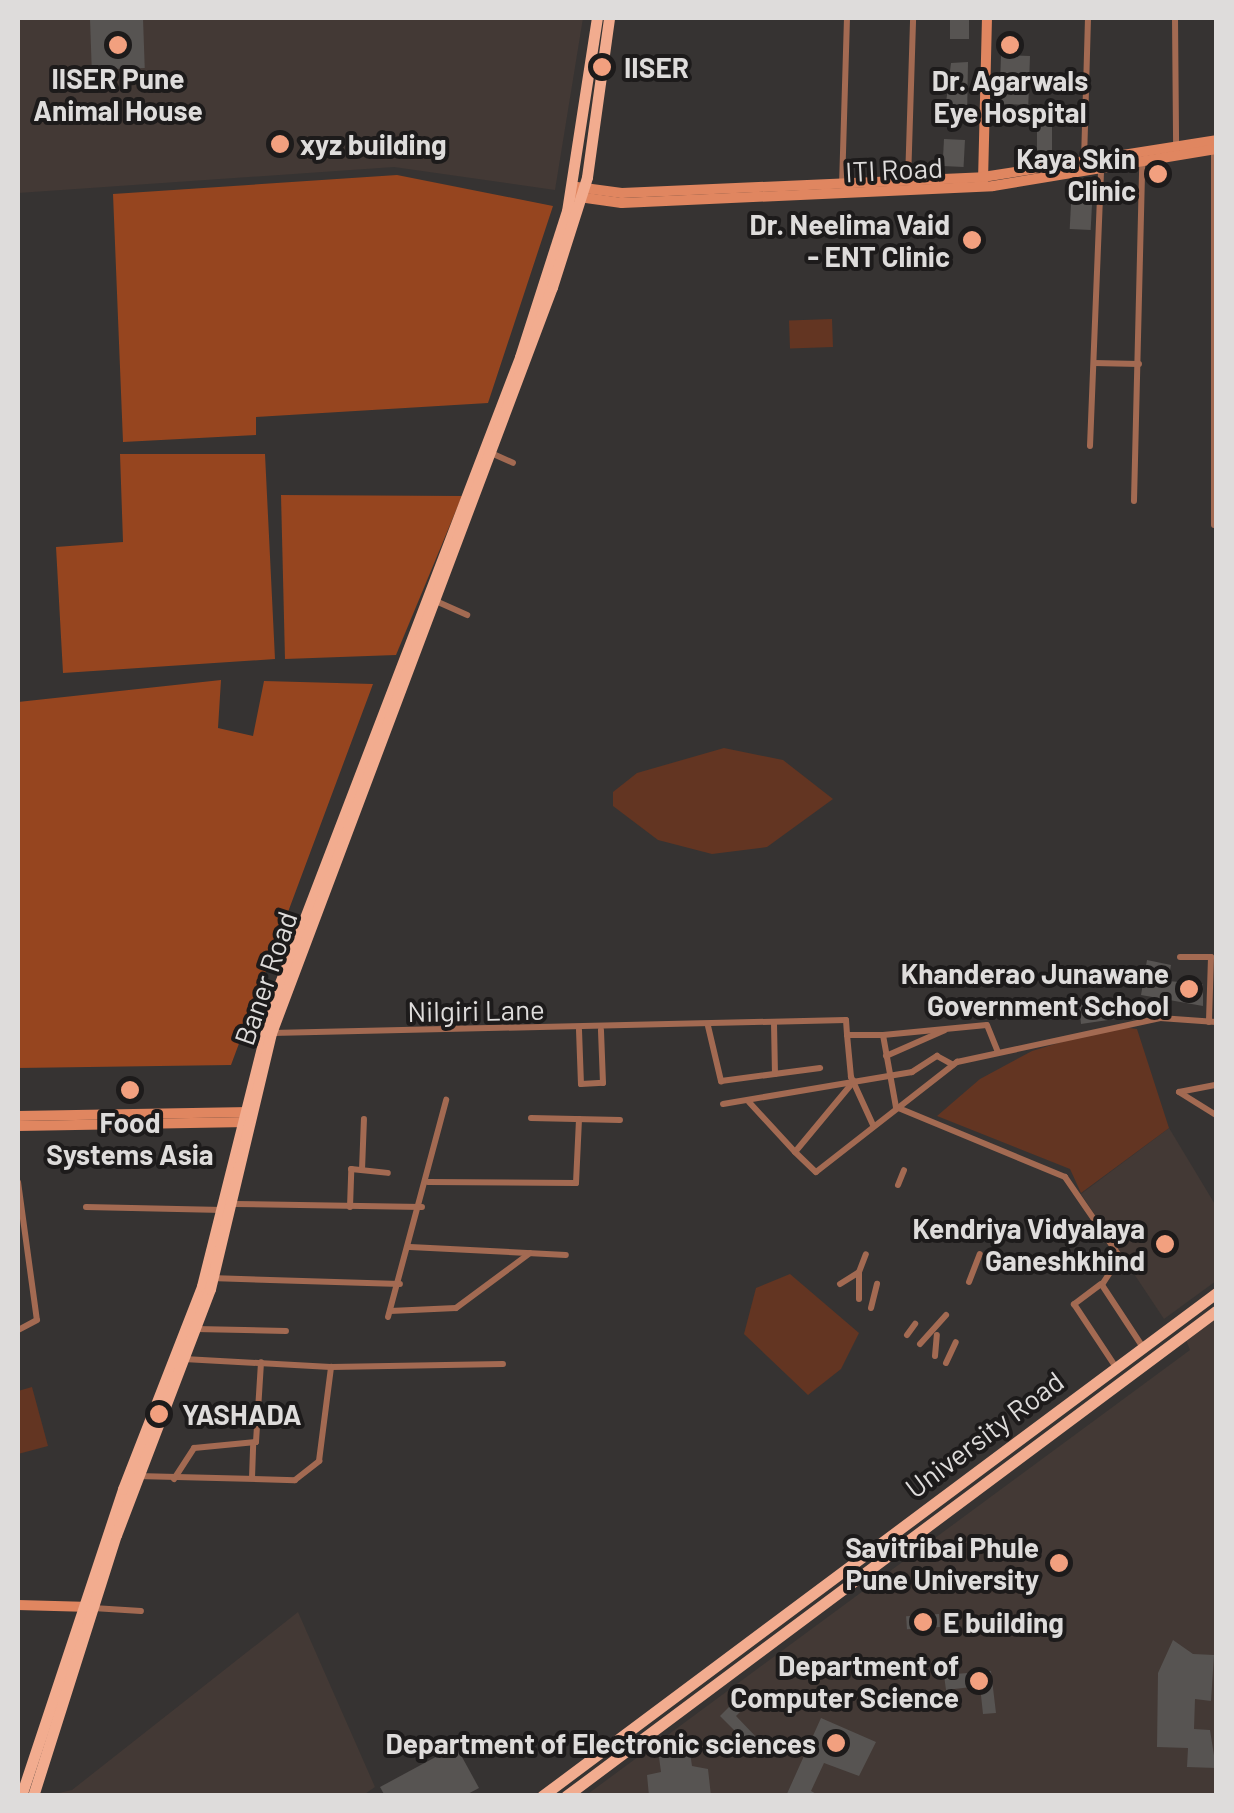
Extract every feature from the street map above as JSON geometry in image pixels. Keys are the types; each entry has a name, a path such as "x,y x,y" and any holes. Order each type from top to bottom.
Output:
{"main road":[{"path":"578,192 597,18"},
{"path":"578,192 609,18"},
{"path":"983,181 987,18"},
{"name":"ITI Road","path":"578,192 788,191 983,181 1084,167 1176,145 1215,145"},
{"name":"ITI Road","path":"1084,167 1102,171 1215,145"},
{"name":"ITI Road","path":"842,189 908,180 983,181"},
{"name":"Baner Road","path":"245,1117 357,782 438,602 578,192"},
{"name":"Baner Road","path":"34,1796 87,1606 195,1329 229,1207 245,1117 271,1033 357,782 439,574 578,192"},
{"path":"18,1116 245,1117"},
{"path":"18,1126 245,1117"},
{"name":"Baner Road","path":"21,1796 44,1746 87,1606 209,1277"},
{"name":"University Road","path":"542,1796 1216,1293"},
{"name":"University Road","path":"566,1796 1216,1312"},
{"path":"18,1605 87,1606"}],"street":[{"path":"842,189 847,18"},
{"path":"908,180 913,18"},
{"path":"1084,167 1088,18"},
{"path":"1176,18 1176,145"},
{"path":"1214,525 1215,145"},
{"path":"1134,502 1142,163"},
{"path":"1090,446 1102,171"},
{"path":"1094,363 1138,364"},
{"path":"492,453 513,463"},
{"path":"438,602 466,614"},
{"path":"748,1101 816,1172 953,1065 1160,1018 1213,1022 1212,957 1180,957"},
{"name":"Nilgiri Lane","path":"271,1033 681,1029 846,1020 847,1034"},
{"path":"774,1023 775,1074"},
{"path":"873,1125 853,1080 847,1034 883,1035 987,1025 998,1052"},
{"path":"708,1026 721,1081 820,1068"},
{"path":"886,1056 950,1027"},
{"path":"579,1030 581,1084 592,1084 603,1083 601,1030"},
{"path":"883,1035 896,1106"},
{"path":"723,1104 890,1076 937,1056 953,1065"},
{"path":"794,1152 853,1080"},
{"path":"1216,1085 1179,1092 1216,1116"},
{"path":"446,1100 422,1206 389,1314 456,1308 530,1253"},
{"path":"896,1106 1062,1174 1120,1259 1102,1284 1074,1304 1116,1368"},
{"path":"532,1118 620,1120"},
{"path":"428,1182 573,1184 579,1118"},
{"path":"362,1170 364,1119"},
{"path":"350,1207 351,1169 388,1173"},
{"path":"898,1185 904,1170"},
{"path":"18,1182 37,1320 18,1330"},
{"path":"86,1207 422,1206"},
{"path":"410,1247 566,1255"},
{"path":"859,1299 859,1272 866,1254"},
{"path":"968,1282 980,1254"},
{"path":"840,1284 859,1272"},
{"path":"209,1277 400,1284"},
{"path":"871,1308 878,1284"},
{"path":"1102,1284 1143,1348"},
{"path":"936,1356 937,1334 946,1315"},
{"path":"907,1335 914,1324"},
{"path":"195,1329 286,1331"},
{"path":"920,1344 937,1334"},
{"path":"946,1364 956,1342"},
{"path":"182,1360 331,1367 503,1364"},
{"path":"252,1479 261,1362"},
{"path":"138,1473 174,1480 295,1480 319,1461 331,1367"},
{"path":"174,1480 197,1446 253,1444"},
{"path":"87,1606 141,1611"}],"shaded area":[{"path":"18,18 583,18 555,190 394,167 18,193"},
{"path":"397,175 553,206 488,403 256,417 256,435 123,442 113,194"},
{"path":"832,319 833,347 790,348 789,321"},
{"path":"120,454 265,454 275,659 63,673 56,547 123,542"},
{"path":"281,495 462,496 396,655 285,659"},
{"path":"221,680 218,728 253,736 264,681 373,684 231,1065 18,1068 18,702"},
{"path":"724,748 783,760 833,799 767,847 712,854 658,840 613,806 613,792 637,773"},
{"path":"1114,1026 1137,1029 1169,1128 1081,1193 1070,1169 937,1116 980,1079 1032,1051"},
{"name":"Kendriya Vidyalaya Ganeshkhind","path":"1169,1128 1216,1206 1216,1281 1164,1319 1081,1194"},
{"path":"790,1274 859,1333 841,1369 808,1395 744,1334 756,1288"},
{"name":"Savitribai Phule Pune University","path":"1216,1318 1216,1795 585,1796 1190,1350 1186,1340"},
{"path":"32,1387 48,1446 18,1454 18,1391"},
{"path":"298,1612 375,1787 362,1796 50,1795 72,1790"}],"building":[{"name":"IISER Pune Animal House","path":"143,18 145,68 92,70 90,20"},
{"path":"950,18 969,18 969,39 950,39"},
{"path":"1001,55 1030,56 1028,105 999,104"},
{"path":"968,62 967,120 944,119 951,63"},
{"path":"1037,114 1052,114 1052,156 1037,156"},
{"path":"944,139 965,140 964,167 943,166"},
{"path":"1072,185 1093,186 1091,230 1070,229"},
{"path":"1147,960 1171,965 1168,981 1203,984 1203,1006 1141,995"},
{"path":"1109,1000 1141,1001 1142,1015 1081,1024 1079,1005"},
{"name":"E building","path":"939,1614 940,1627 907,1629 906,1616"},
{"path":"1173,1640 1193,1654 1214,1655 1211,1701 1195,1699 1194,1729 1210,1730 1216,1768 1187,1767 1188,1748 1157,1747 1158,1673"},
{"name":"Department of Computer Science","path":"991,1671 996,1713 983,1714 980,1686 946,1690 944,1675"},
{"path":"745,1691 753,1699 736,1716 759,1740 741,1758 733,1750 744,1740 720,1716"},
{"path":"821,1718 876,1742 859,1776 824,1763 811,1791 820,1796 786,1796"},
{"path":"456,1746 479,1788 464,1796 385,1796 380,1787"},
{"path":"690,1752 692,1766 708,1769 711,1796 649,1796 647,1775 661,1772 659,1757"}],"place":[{"name":"IISER Pune Animal House","path":"118,45"},
{"name":"Dr. Agarwals Eye Hospital","path":"1010,45"},
{"name":"IISER","path":"602,67"},
{"name":"xyz building","path":"280,144"},
{"name":"Kaya Skin Clinic","path":"1158,174"},
{"name":"Dr. Neelima Vaid - ENT Clinic","path":"972,240"},
{"name":"Khanderao Junawane Government School","path":"1189,989"},
{"name":"Food Systems Asia","path":"130,1090"},
{"name":"Kendriya Vidyalaya Ganeshkhind","path":"1165,1244"},
{"name":"YASHADA","path":"159,1414"},
{"name":"Savitribai Phule Pune University","path":"1059,1563"},
{"name":"E building","path":"923,1622"},
{"name":"Department of Computer Science","path":"979,1681"},
{"name":"Department of Electronic sciences","path":"836,1743"}]}
